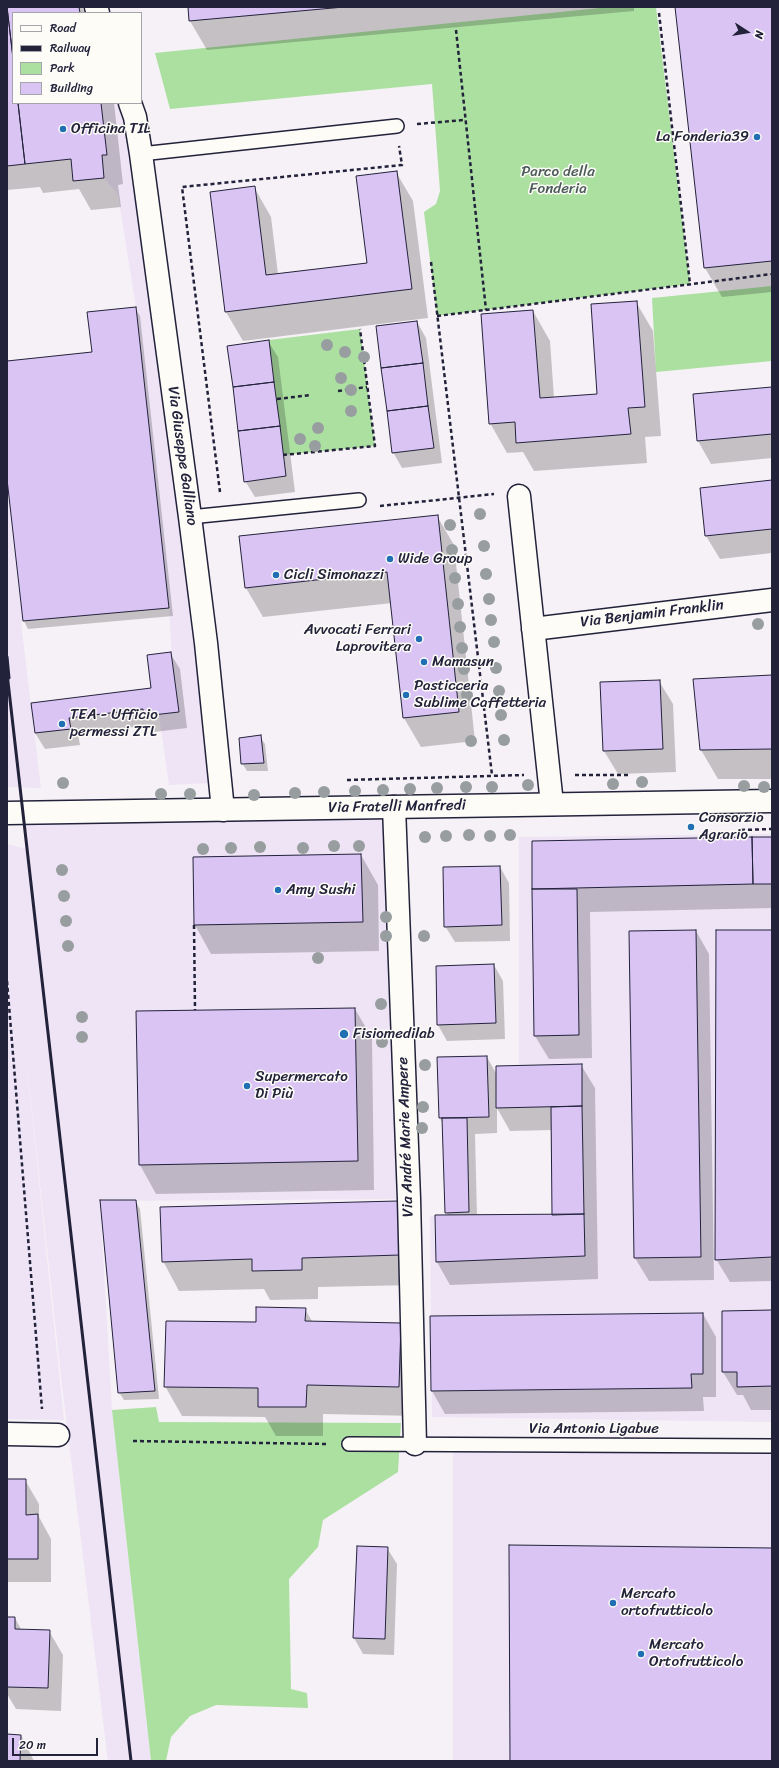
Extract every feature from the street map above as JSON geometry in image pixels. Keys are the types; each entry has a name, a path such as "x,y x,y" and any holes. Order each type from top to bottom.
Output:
{"street":[{"name":"Via Giuseppe Galliano","path":"130,104 135,117 141,154 190,517 206,643 223,810"},
{"path":"519,496 552,804"},
{"name":"Via Benjamin Franklin","path":"533,629 772,600"},
{"name":"Via Fratelli Manfredi","path":"15,813 772,801"},
{"name":"Via André Marie Ampere","path":"394,807 409,1199 415,1444"},
{"path":"7,1434 50,1435"}],"lane":[{"path":"141,154 397,126"},
{"path":"190,517 359,500"},
{"name":"Via Antonio Ligabue","path":"349,1444 772,1446"}],"path":[{"path":"658,13 690,284"},
{"path":"456,30 464,120 486,310"},
{"path":"222,514 182,187 402,165 397,126 464,120"},
{"path":"431,262 492,775"},
{"path":"437,316 772,274"},
{"path":"283,455 375,446 360,329"},
{"path":"338,391 367,388"},
{"path":"276,399 311,395"},
{"path":"359,500 371,506 510,493 519,496"},
{"path":"194,925 195,1010"},
{"path":"7,981 50,1435"},
{"path":"133,1441 349,1444"}],"shaded area":[{"path":"101,104 125,104 129,122 211,783 169,785 159,715 179,712 172,657 169,608 136,307 118,195 104,178 102,155 107,154"},
{"path":"7,479 23,621 21,623 41,788 7,787"},
{"path":"394,807 409,1199 100,1201 112,1410 151,1761 108,1761 62,1385 22,1020 64,1420 7,1419 7,844 27,849 22,813"},
{"path":"772,834 772,1422 432,1417 430,1217 435,1215 552,1214 550,1107 496,1108 496,1066 519,1065 519,837"},
{"name":"Mercato ortofrutticolo","path":"453,1444 772,1446 772,1761 453,1761"}],"green space":[{"name":"Parco della Fonderia","path":"609,7 656,7 690,284 437,316 424,212 436,204 440,191 432,84 170,109 155,53"},
{"path":"772,286 772,361 656,372 652,298"},
{"path":"360,329 375,446 283,455 269,340"},
{"path":"156,1407 159,1422 401,1423 398,1472 323,1520 318,1547 289,1579 291,1689 307,1693 308,1708 216,1705 190,1716 171,1737 166,1761 151,1761 112,1410"}],"building":[{"path":"7,7 79,7 80,12 12,12 12,50"},
{"path":"7,7 12,50 12,104 18,104 25,164 7,166"},
{"path":"188,7 344,7 189,21"},
{"path":"675,7 772,7 772,261 704,268"},
{"name":"Officina TIL","path":"18,104 101,104 107,155 102,155 104,178 73,181 71,159 25,164"},
{"path":"397,171 412,289 225,312 210,192 255,186 266,275 367,263 356,176"},
{"path":"637,301 645,407 628,408 631,434 516,443 515,422 489,424 481,314 533,310 540,398 597,394 591,304"},
{"path":"136,307 169,608 23,621 7,479 7,361 92,352 87,312"},
{"path":"417,321 423,363 381,368 376,326"},
{"path":"269,340 274,382 233,387 227,346"},
{"path":"423,363 428,406 387,411 381,368"},
{"path":"274,382 280,426 238,431 233,387"},
{"path":"772,387 772,434 697,441 693,394"},
{"path":"428,406 434,448 392,453 387,411"},
{"path":"280,426 286,476 244,482 238,431"},
{"path":"772,480 772,529 705,536 700,488"},
{"path":"438,515 459,712 403,718 387,572 245,588 239,536"},
{"path":"171,652 179,712 144,716 143,709 69,718 71,729 35,733 31,703 151,688 147,655"},
{"path":"772,675 772,749 700,750 693,679"},
{"path":"660,680 663,749 603,751 600,682"},
{"path":"261,735 264,763 241,764 239,738"},
{"path":"752,837 753,884 532,889 532,841"},
{"path":"752,837 772,837 772,884 753,884"},
{"name":"Amy Sushi","path":"361,854 363,922 194,925 193,857"},
{"path":"500,866 502,925 444,927 443,867"},
{"path":"532,889 577,889 579,1035 534,1036"},
{"path":"696,930 701,1257 634,1258 629,931"},
{"path":"716,930 772,930 772,1257 715,1260"},
{"path":"494,964 496,1023 437,1025 436,966"},
{"name":"Supermercato Di Più","path":"355,1008 358,1161 139,1165 136,1011"},
{"path":"487,1056 489,1117 439,1118 437,1057"},
{"path":"582,1064 582,1106 496,1108 496,1066"},
{"path":"582,1106 584,1214 552,1215 551,1107"},
{"path":"442,1118 467,1118 469,1212 445,1213"},
{"path":"100,1200 136,1200 155,1391 118,1393"},
{"path":"398,1201 400,1255 302,1258 302,1270 252,1271 252,1259 162,1262 160,1207"},
{"path":"584,1214 585,1256 436,1262 435,1215"},
{"path":"256,1307 306,1308 305,1321 401,1323 399,1387 307,1385 306,1407 258,1407 258,1388 164,1387 166,1321 256,1322"},
{"path":"772,1310 772,1386 737,1387 737,1372 722,1372 722,1311"},
{"path":"703,1313 703,1374 691,1374 692,1388 431,1391 430,1316"},
{"path":"7,1479 26,1479 26,1515 38,1514 38,1559 7,1559"},
{"name":"Mercato Ortofrutticolo","path":"509,1545 772,1548 772,1761 510,1761"},
{"path":"357,1546 388,1547 385,1639 353,1638"},
{"path":"7,1617 15,1617 15,1629 50,1630 48,1688 7,1687"},
{"path":"7,1734 21,1735 20,1761 7,1761"}],"railway":[{"path":"7,657 9,678"},
{"path":"7,673 131,1761"}],"place":[{"name":"Officina TIL","path":"63,129"},
{"name":"La Fonderia39","path":"757,137"},
{"name":"Wide Group","path":"390,559"},
{"name":"Cicli Simonazzi","path":"276,575"},
{"name":"Avvocati Ferrari Laprovitera","path":"419,639"},
{"name":"Mamasun","path":"424,662"},
{"name":"Pasticceria Sublime Caffetteria","path":"406,695"},
{"name":"TEA - Ufficio permessi ZTL","path":"62,724"},
{"name":"Consorzio Agrario","path":"691,827"},
{"name":"Amy Sushi","path":"278,890"},
{"name":"Fisiomedilab","path":"344,1034"},
{"name":"Supermercato Di Più","path":"247,1086"},
{"name":"Mercato ortofrutticolo","path":"613,1603"},
{"name":"Mercato Ortofrutticolo","path":"641,1654"}]}
